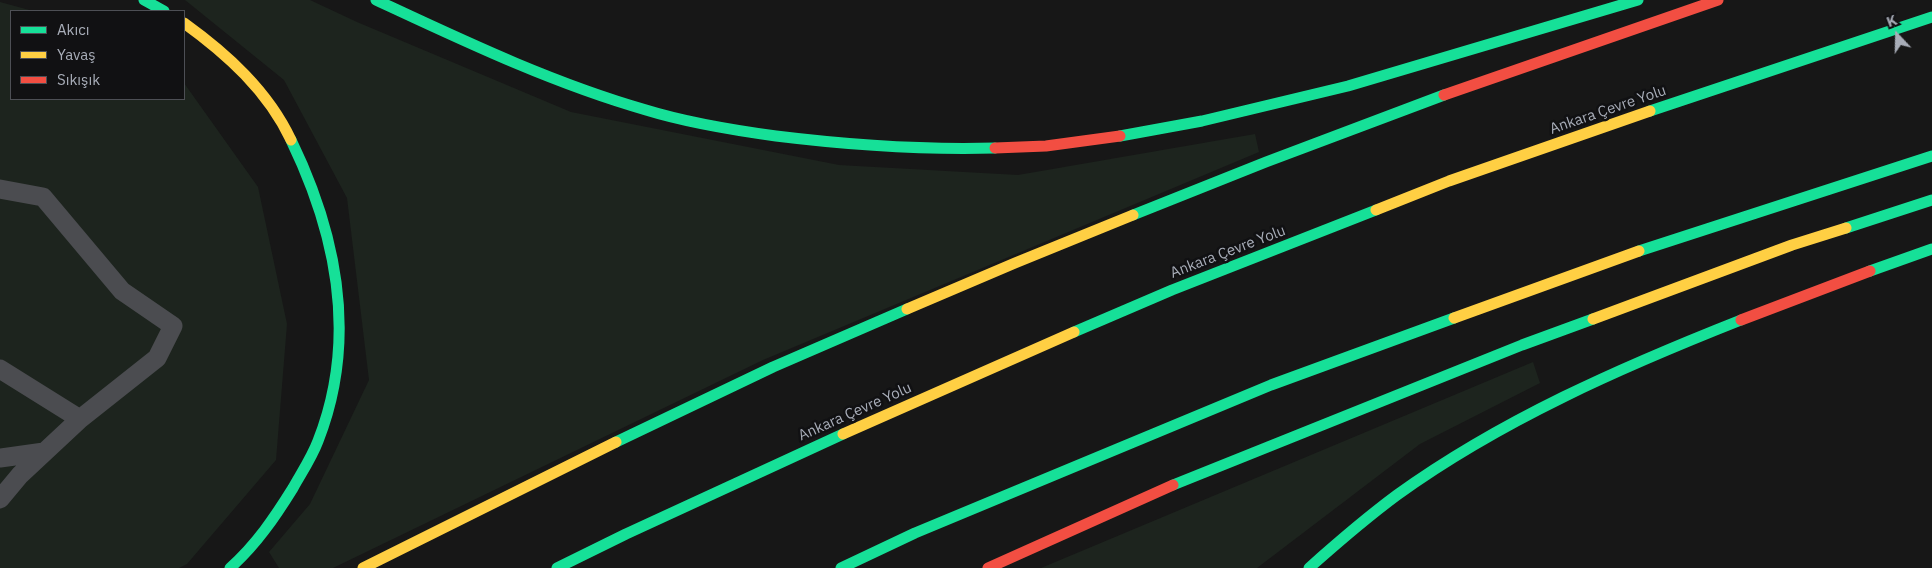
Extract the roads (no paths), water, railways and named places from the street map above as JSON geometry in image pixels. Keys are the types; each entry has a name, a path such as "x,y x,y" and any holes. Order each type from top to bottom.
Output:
{"highway":[{"path":"144,0 162,10"},
{"path":"376,0 481,48 573,86 688,121 840,145 948,150 1051,146 1179,126 1299,99 1638,0"},
{"path":"363,568 538,480 773,367 1015,263 1266,162 1446,94 1718,0"},
{"name":"Ankara Çevre Yolu","path":"556,568 903,406 1172,290 1449,181 1718,88 1932,17"},
{"path":"185,24 236,66 265,98 290,136 305,169 321,213 333,254 338,289 338,331 335,364 327,410 318,441 303,471 277,513 242,559 230,568"},
{"path":"841,568 915,533 1271,385 1664,242 1932,156"},
{"path":"988,568 1205,471 1522,345 1792,245 1932,200"},
{"path":"1309,568 1359,523 1433,471 1548,405 1660,354 1768,310 1932,249"}],"lane":[{"path":"0,189 43,197 122,291 174,326 157,358 80,419 20,475 0,499"},
{"path":"0,369 80,419"},
{"path":"0,458 44,452"}]}
